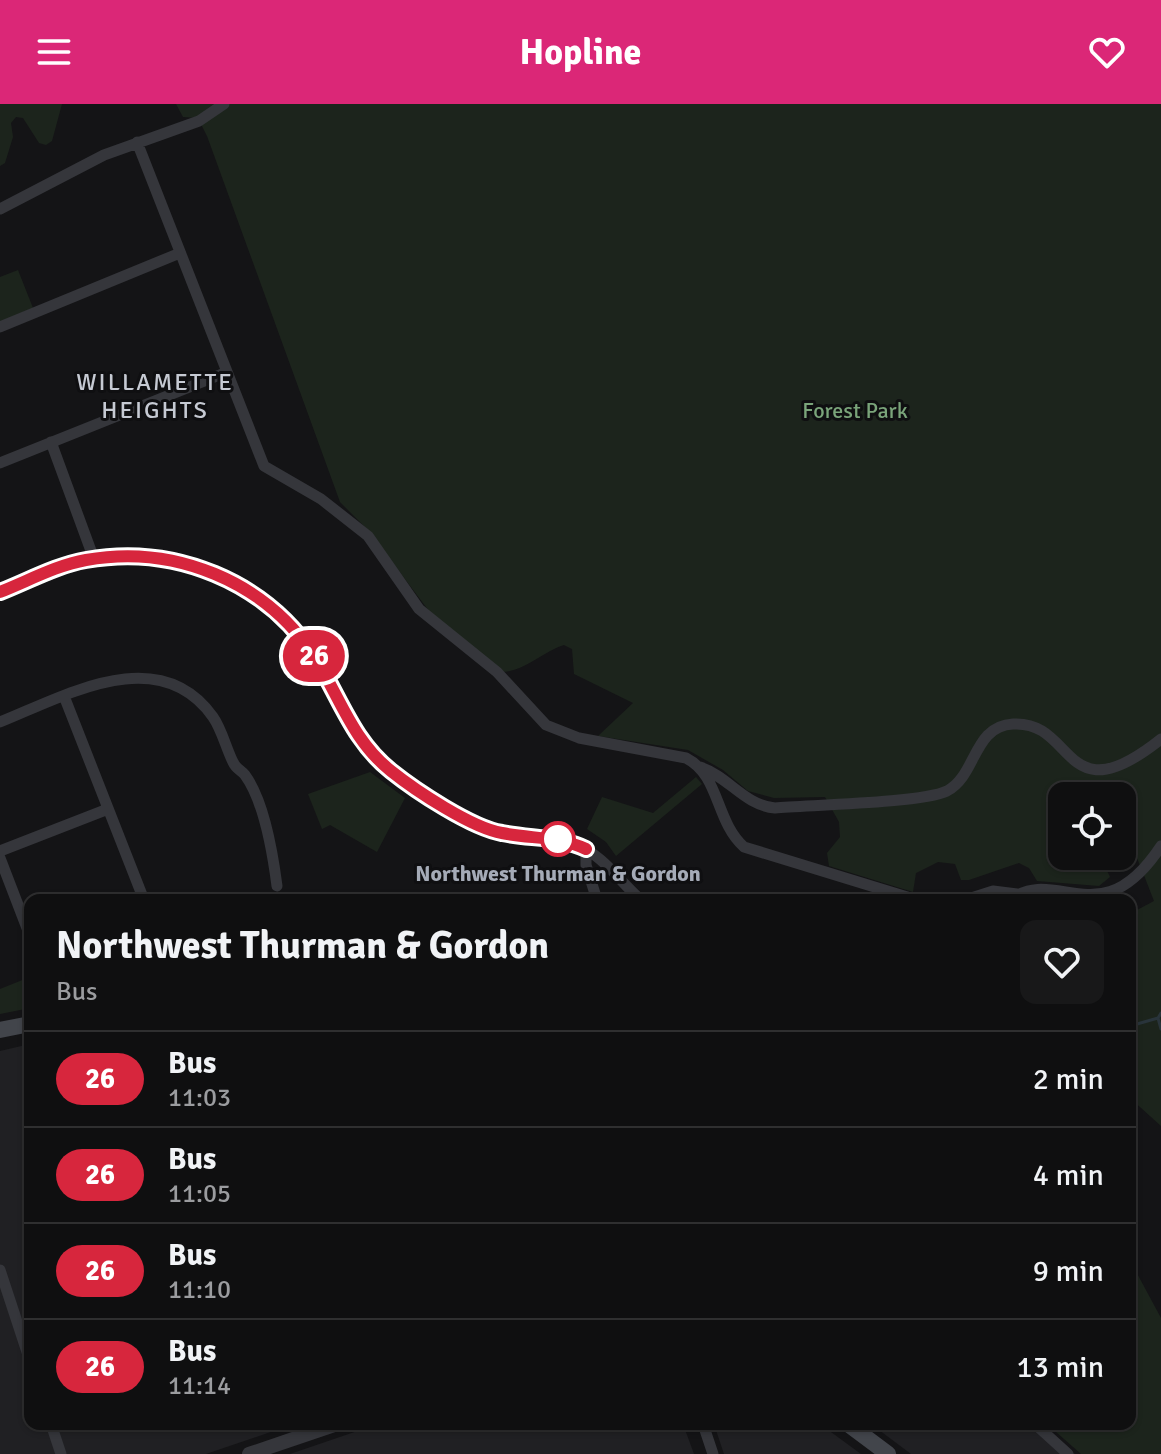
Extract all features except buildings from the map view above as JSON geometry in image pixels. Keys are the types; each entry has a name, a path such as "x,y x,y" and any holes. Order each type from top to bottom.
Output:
{"main road":[{"path":"0,1030 24,1025"},
{"path":"856,1430 888,1454"}],"street":[{"path":"0,209 104,155 208,117 224,104"},
{"path":"137,142 264,466 321,499 368,536 419,609 497,672 546,725 579,738 673,753 719,773 755,804 775,808 945,792 968,771 986,736 1011,724 1037,728 1070,759 1089,768 1120,767 1161,739"},
{"path":"0,327 180,253"},
{"path":"0,463 227,372"},
{"path":"51,442 94,559"},
{"path":"0,592 75,563 124,556 170,560 213,572 243,588 297,633 324,674 358,738 394,774 493,831 560,840 586,849 601,859 635,894"},
{"path":"0,722 115,679 142,677 170,683 195,700 214,719 234,764 245,776 273,846 277,886"},
{"path":"64,696 142,894"},
{"path":"700,767 716,796 724,825 744,847 897,894"},
{"path":"0,851 108,809"},
{"path":"1097,894 1133,881 1161,846"},
{"path":"586,849 586,865 595,894"},
{"path":"0,858 24,920"},
{"path":"1025,894 1041,890 1066,894"},
{"path":"984,894 993,891 1003,894"},
{"path":"0,1270 24,1343"},
{"path":"53,1430 61,1454"},
{"path":"249,1454 319,1430"},
{"path":"705,1430 713,1454"},
{"path":"1042,1430 1068,1454"}],"shaded area":[{"path":"24,1045 24,1430 276,1430 206,1454 0,1454 0,1051"},
{"path":"360,1430 685,1430 694,1454 290,1454"},
{"path":"716,1430 828,1430 861,1454 724,1454"},
{"path":"879,1430 1048,1430 1075,1454 911,1454"}],"green space":[{"path":"0,104 62,104 52,141 46,145 39,143 23,118 16,117 11,123 13,137 5,163 0,166"},
{"name":"Forest Park","path":"176,104 1161,104 1161,1126 1136,1103 1137,910 1154,901 1136,857 1136,782 1048,782 1048,870 1107,870 1110,877 1099,886 1037,881 1029,868 1019,863 961,880 955,864 938,862 916,873 913,892 829,866 827,853 840,837 839,822 825,797 774,798 748,791 723,770 688,750 598,736 633,703 574,674 572,649 564,645 517,669 501,672 429,611 368,530 340,502 198,118 183,117"},
{"path":"18,270 33,308 0,322 0,277"},
{"path":"370,772 405,798 377,852 330,825 322,829 308,794"},
{"path":"696,777 702,784 616,856 606,842 587,829 602,797 653,813"},
{"path":"24,979 24,1009 0,1014 0,989"},
{"path":"1136,1272 1161,1318 1161,1454 1081,1454 1054,1430 1136,1430"}],"waterway":[{"path":"1136,1024 1158,1018 1161,1013"},
{"path":"1158,1018 1161,1029"}],"bus line":[{"name":"26","path":"0,592 75,563 109,557 155,558 213,572 269,606 297,633 324,674 358,738 394,774 493,831 560,840 586,849"}],"place":[{"name":"Northwest Thurman & Gordon","path":"558,839"}],"district":[{"name":"WILLAMETTE HEIGHTS","path":"155,396"}]}
